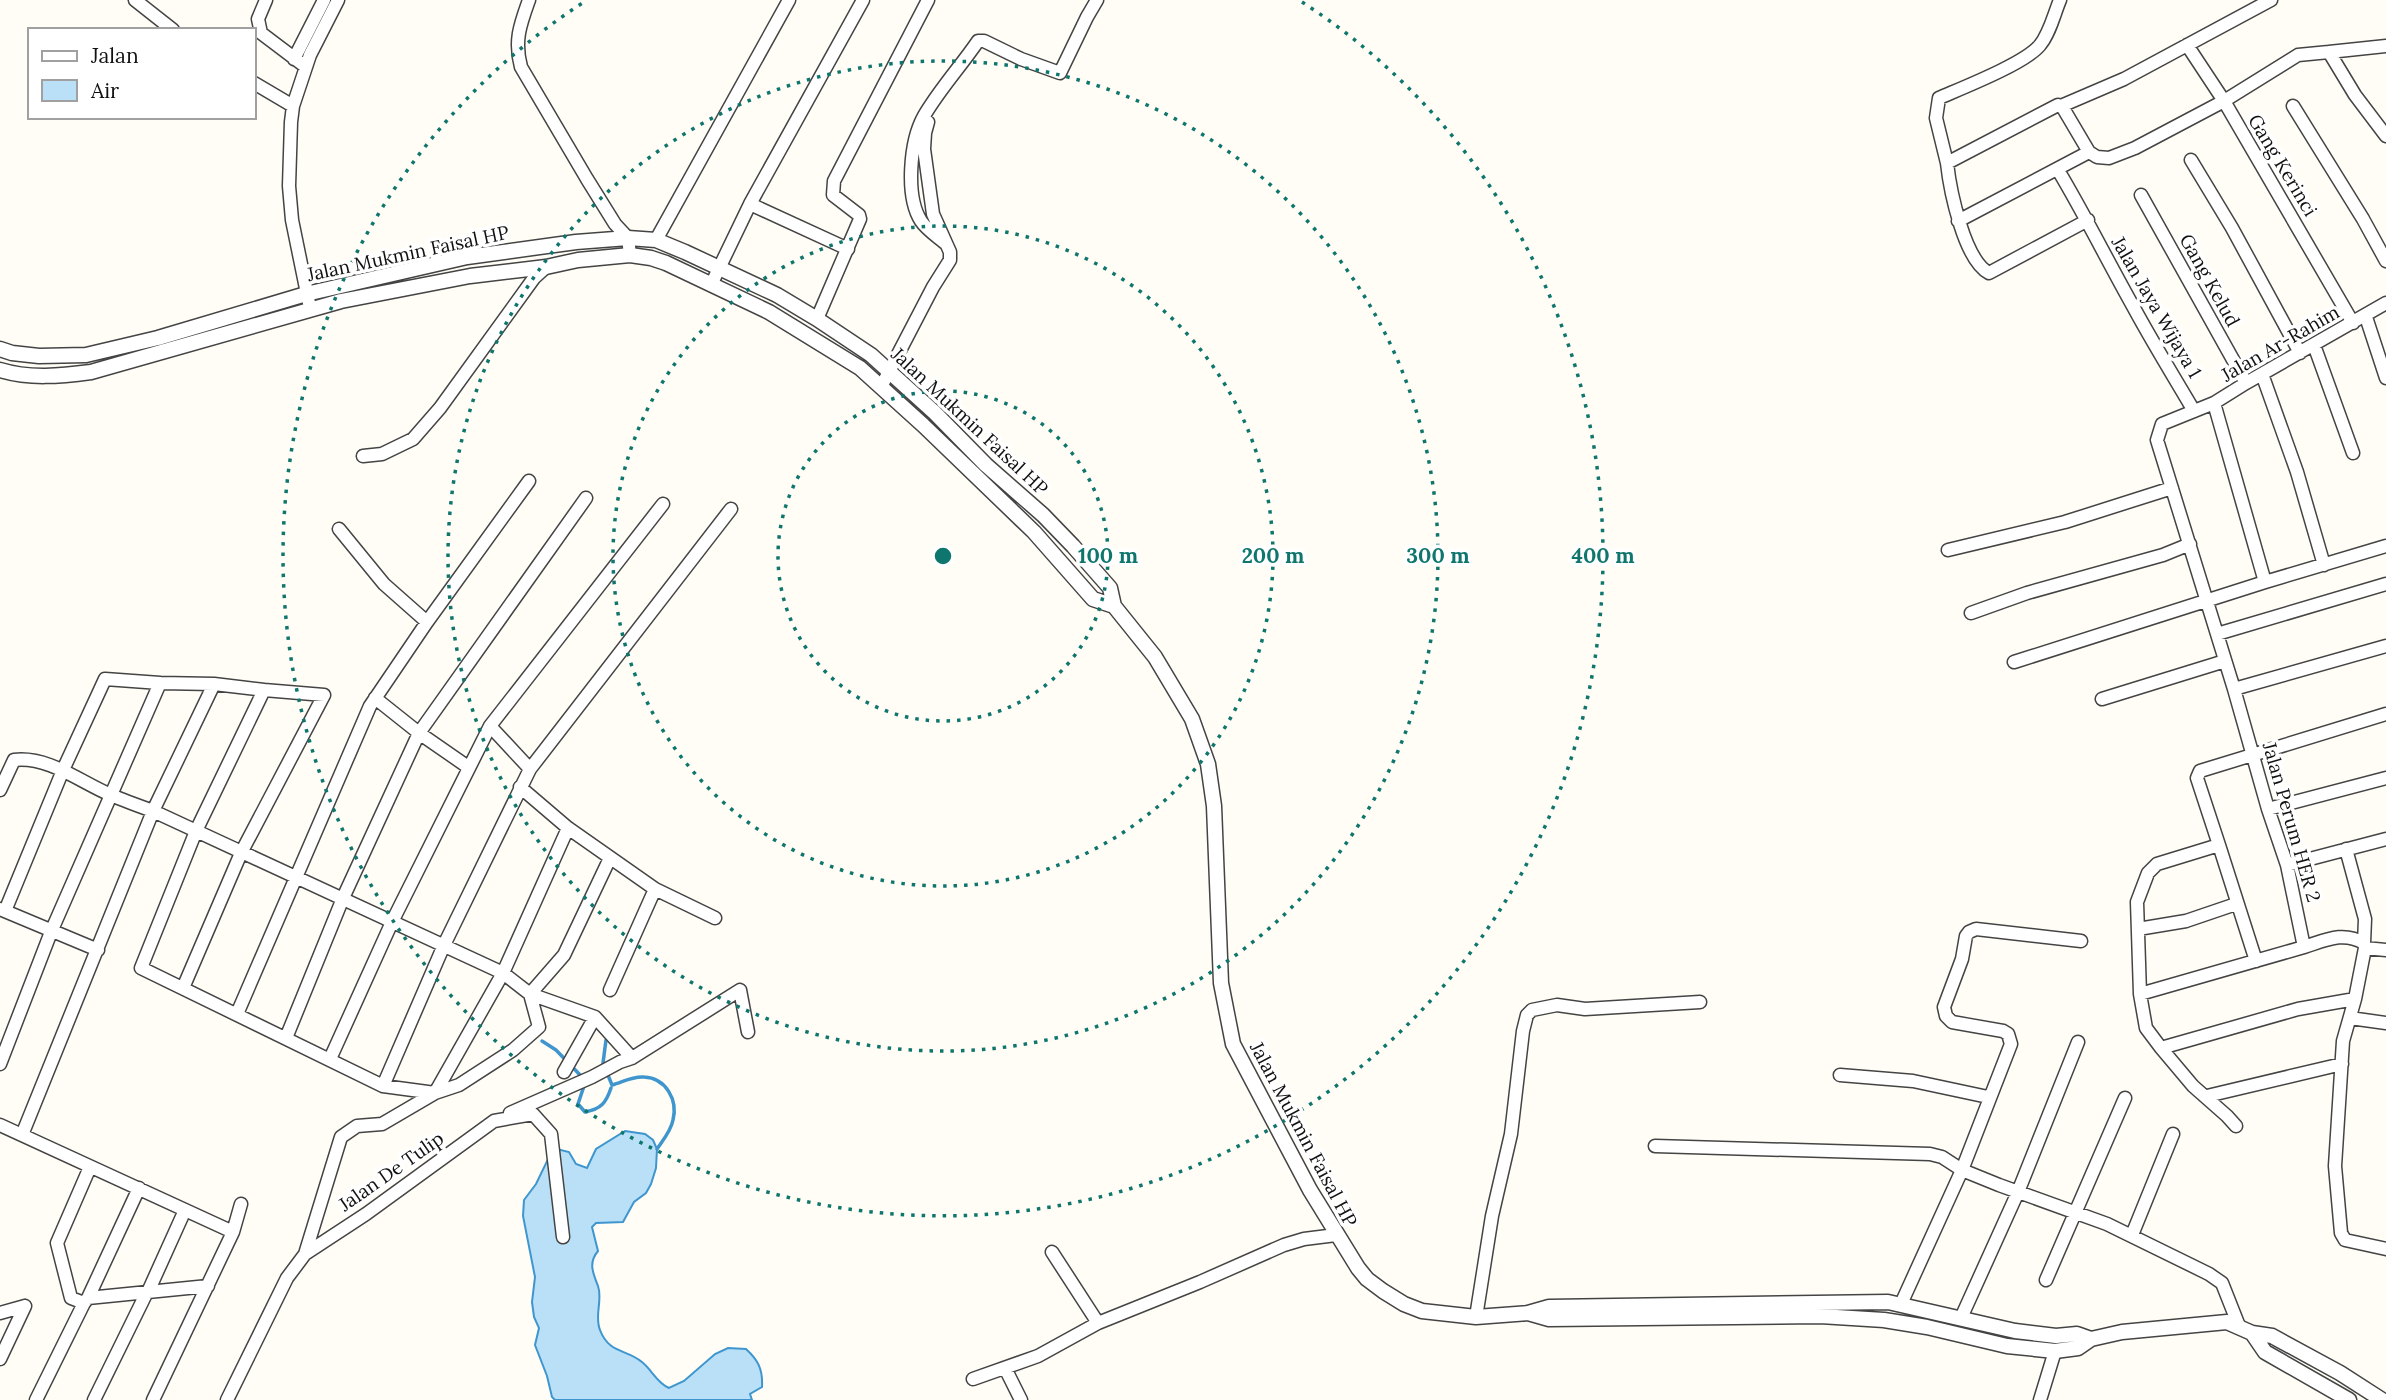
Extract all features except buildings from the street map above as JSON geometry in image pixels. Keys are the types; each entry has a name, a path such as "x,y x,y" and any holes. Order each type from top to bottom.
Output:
{"street":[{"path":"135,0 170,28"},
{"path":"266,0 258,19 261,33 306,66"},
{"path":"294,59 324,0"},
{"path":"310,309 292,220 289,186 293,106 306,66 338,0"},
{"path":"529,0 520,26 516,50 521,68 608,213 628,238 630,256"},
{"path":"656,240 789,0"},
{"path":"711,285 750,204 828,68 863,0"},
{"path":"817,319 860,219 859,215 833,195 834,181 928,0"},
{"path":"881,387 933,287 947,268 950,252 945,243 921,220 913,200 912,175 917,134 925,116 978,41 984,41 1021,59 1060,73 1097,0"},
{"path":"2060,0 2046,37 2037,49 1993,74 1938,98 1936,118 1958,221 1982,267 1989,273 2088,220"},
{"path":"1947,163 2033,117 2124,79 2271,0"},
{"path":"2061,106 2089,152 2097,158 2109,158 2134,148 2224,101 2187,45"},
{"path":"2386,46 2329,52 2386,136"},
{"name":"Gang Kerinci","path":"2329,52 2298,55 2224,101 2353,323"},
{"path":"256,84 293,106"},
{"path":"2293,106 2386,261"},
{"path":"1958,221 2089,152"},
{"path":"2191,160 2232,228 2300,353"},
{"name":"Jalan Jaya Wijaya 1","path":"2058,170 2194,411"},
{"name":"Gang Kelud","path":"2141,195 2246,383"},
{"path":"750,204 848,249"},
{"name":"Jalan Mukmin Faisal HP","path":"0,349 39,356 86,355 158,338 306,294 467,257 576,242 628,238 656,240 777,295 872,355 1050,523 1110,588 1114,606 1155,657 1192,719 1208,764 1214,806 1221,983 1233,1044 1336,1235 1367,1279 1404,1304 1422,1311 1476,1317 1528,1313 1549,1307 1866,1301 1901,1304 2015,1331 2056,1336 2077,1334 2091,1339"},
{"name":"Jalan Mukmin Faisal HP","path":"0,370 64,376 91,372 163,354 341,301 470,276 546,267 578,260 630,256 650,258 769,312 860,368 1034,532 1093,599 1114,606"},
{"path":"363,456 382,454 413,439 440,408 534,278 546,267"},
{"name":"Jalan Ar-Rahim","path":"2172,488 2157,440 2162,424 2214,403 2386,303"},
{"path":"2366,317 2386,378"},
{"path":"2314,345 2353,453"},
{"path":"2262,374 2297,472 2324,565"},
{"path":"2214,403 2264,582"},
{"path":"237,1014 375,698 529,481"},
{"path":"1948,550 2065,522 2172,488"},
{"name":"Jalan Perum HER 2","path":"2172,488 2287,865 2304,947"},
{"path":"286,1038 343,898 419,733 586,498"},
{"path":"330,1059 392,922 489,726 663,504"},
{"path":"383,1086 444,945 530,769 731,509"},
{"path":"339,529 384,584 427,622"},
{"path":"1971,613 2027,593 2162,555 2190,544"},
{"path":"2014,662 2386,546"},
{"path":"2217,634 2386,583"},
{"path":"2234,689 2386,646"},
{"path":"2102,699 2225,661"},
{"path":"98,950 3,910 105,679 214,684 324,695 241,853 183,988"},
{"path":"0,1064 51,932 160,683"},
{"path":"22,1135 153,811 214,684"},
{"path":"264,690 196,831 141,968 383,1086 435,1093"},
{"path":"375,698 419,733 468,766"},
{"path":"2256,961 2197,778 2200,771 2386,714"},
{"path":"489,726 530,769"},
{"path":"0,790 14,760 26,759 63,770 110,795 153,811 444,945 502,973 530,994 595,1017 626,1060"},
{"path":"2268,809 2386,778"},
{"path":"520,787 568,828 655,889 715,918"},
{"path":"435,1093 502,973 568,828"},
{"path":"2287,865 2386,839"},
{"path":"2219,845 2157,864 2148,873 2137,902 2140,994 2146,1028 2193,1086 2207,1096 2236,1126"},
{"path":"2347,849 2365,919 2365,945 2356,999 2343,1041 2335,1166 2341,1233 2345,1240 2353,1243 2386,1249"},
{"path":"530,994 564,955 610,858"},
{"path":"610,990 655,889"},
{"path":"2138,929 2186,921 2236,904"},
{"path":"1901,1304 1962,1170 1988,1097 2011,1044 2008,1034 2003,1031 1952,1022 1946,1016 1944,1007 1962,959 1966,936 1976,929 2081,941"},
{"path":"2140,994 2341,935 2386,950"},
{"path":"494,1121 626,1060 740,990 748,1032"},
{"path":"305,1254 341,1137 357,1126 383,1125 435,1093 459,1085 513,1050 539,1027 530,994"},
{"path":"2161,1048 2298,1009 2356,999"},
{"path":"1476,1317 1492,1216 1511,1134 1522,1031 1527,1015 1532,1010 1556,1005 1585,1009 1700,1002"},
{"path":"564,1072 595,1017"},
{"path":"2350,1018 2386,1023"},
{"path":"1961,1318 2018,1192 2078,1042"},
{"path":"2207,1096 2342,1064"},
{"path":"1840,1075 1913,1080 1988,1097"},
{"path":"2046,1280 2124,1098"},
{"name":"Jalan De Tulip","path":"227,1400 287,1278 305,1254 366,1214 494,1121 533,1114 551,1134 563,1237"},
{"path":"0,1125 233,1232"},
{"path":"2132,1235 2174,1134"},
{"path":"1655,1146 1733,1146 1791,1152 1876,1151 1942,1157 1962,1170 2132,1235 2222,1283 2239,1327 2264,1352 2349,1400"},
{"path":"90,1167 57,1243 71,1298 87,1301 208,1286"},
{"path":"36,1400 87,1301 139,1188"},
{"path":"153,1400 233,1232 241,1204"},
{"path":"93,1400 185,1210"},
{"path":"973,1379 1038,1356 1098,1323 1284,1245 1304,1239 1336,1235"},
{"path":"1052,1252 1098,1323"},
{"path":"0,1313 25,1307 0,1359"},
{"name":"Jalan Mukmin Faisal HP","path":"1528,1313 1549,1320 1819,1316 1885,1320 2007,1346 2054,1351 2078,1348 2091,1339 2122,1332 2239,1327 2272,1336 2340,1373 2382,1400"},
{"path":"2040,1400 2054,1351"},
{"path":"1005,1368 1021,1400"}],"water":[{"path":"625,1131 645,1134 653,1140 657,1149 656,1168 646,1193 634,1202 623,1222 596,1223 592,1227 598,1251 592,1268 600,1297 600,1330 608,1343 642,1362 669,1388 684,1381 715,1354 728,1348 746,1349 757,1361 762,1375 762,1387 750,1394 752,1400 555,1400 552,1397 535,1345 539,1328 532,1302 535,1277 523,1216 524,1200 536,1184 550,1155 557,1149 569,1152 576,1164 587,1168 596,1149"}],"waterway":[{"path":"606,1040 603,1063 612,1085 635,1077 644,1077 659,1081 669,1091 674,1105 672,1124 657,1149"},
{"path":"542,1041 556,1050 582,1077"},
{"path":"585,1083 578,1104 585,1112 602,1104 611,1088"}]}
